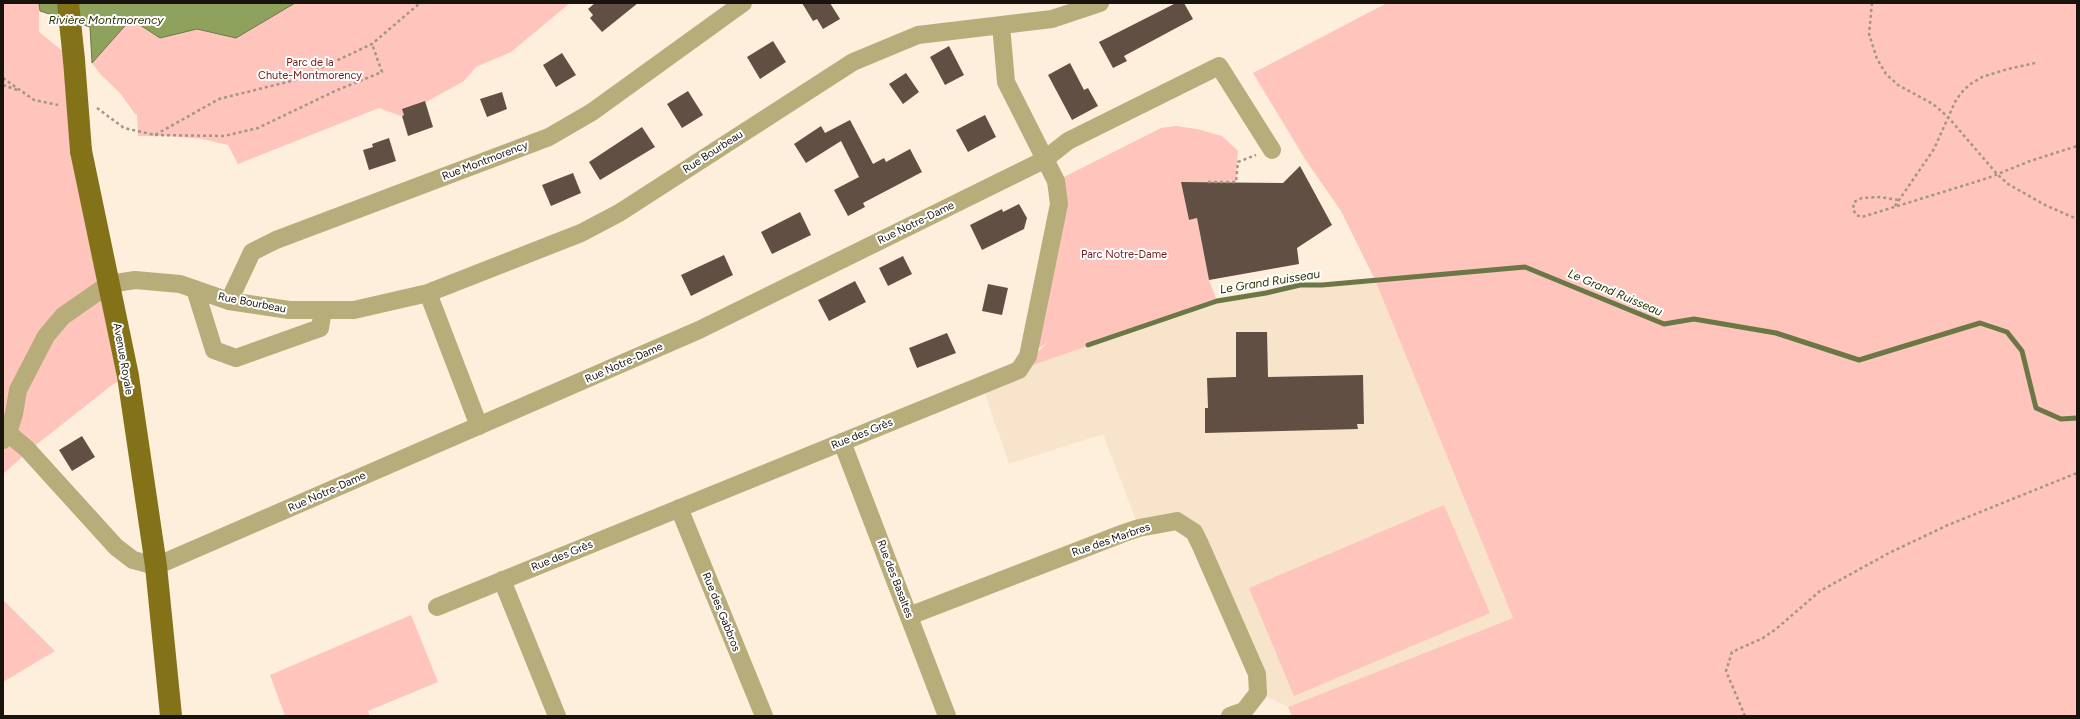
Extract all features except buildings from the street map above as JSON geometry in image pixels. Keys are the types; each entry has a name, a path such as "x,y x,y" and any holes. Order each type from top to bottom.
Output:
{"main road":[{"name":"Avenue Royale","path":"68,3 82,151 128,376 156,566 171,716"}],"street":[{"name":"Rue Montmorency","path":"229,301 252,252 276,240 549,137 592,112 743,3"},
{"path":"1044,160 1006,82 1001,25 1052,19 1100,3"},
{"name":"Rue Bourbeau","path":"6,436 14,414 18,390 46,336 63,316 82,301 109,284 136,280 180,284 229,301 289,310 354,310 428,293 581,233 619,213 853,62 918,35 1001,25"},
{"name":"Rue Notre-Dame","path":"156,566 700,330 1044,160 1068,141 1218,66 1272,150"},
{"name":"Rue des Grès","path":"437,607 1020,370 1028,356 1059,204 1056,181 1044,160"},
{"path":"195,289 214,350 236,358 320,328 323,310"},
{"path":"428,293 479,426"},
{"path":"6,436 27,449 116,548 133,560 156,566"},
{"name":"Rue des Basaltes","path":"842,442 947,716"},
{"name":"Rue des Gabbros","path":"679,508 764,716"},
{"name":"Rue des Marbres","path":"909,616 1139,528 1178,521 1194,532 1257,674 1258,693 1244,711 1230,716"},
{"path":"502,580 557,716"}],"path":[{"path":"155,135 220,98 295,80 372,44 420,3"},
{"path":"1872,3 1869,34 1877,59 1886,74 1898,85 1933,104 1948,117 1996,174 2021,192 2077,219"},
{"path":"99,108 124,128 155,135 224,136 258,128 335,91 382,72 372,44"},
{"path":"1894,206 1934,149 1955,102 1969,85 1993,73 2035,63"},
{"path":"3,78 34,100 63,106"},
{"path":"3,85 22,91"},
{"path":"1898,200 1880,197 1862,198 1854,202 1853,209 1856,215 1862,217 2077,146"},
{"path":"1208,182 1236,182 1238,162 1272,150"},
{"path":"1745,716 1726,671 1732,652 1762,638 1776,629 1820,591 1889,553 1948,525 2077,473"}],"shaded area":[{"path":"1375,280 1513,618 1288,707 1258,693 1200,544 1177,521 1139,528 1103,434 1009,464 982,385 1019,370 1217,301 1266,293 1300,285"}],"green space":[{"path":"3,3 39,3 39,32 74,60 128,376 112,385 36,445 3,474"},
{"name":"Parc de la Chute-Montmorency","path":"295,3 570,3 511,52 476,67 464,81 401,116 379,108 238,164 228,145 202,139 169,136 138,136 137,114 135,114 120,93 101,75 92,63 131,19 160,38 197,29 230,36 242,34"},
{"path":"1387,3 2077,3 2077,716 1292,716 1288,707 1513,618 1375,280 1341,211 1305,159 1253,73"},
{"name":"Parc Notre-Dame","path":"1176,126 1197,129 1222,136 1238,151 1236,182 1181,182 1189,220 1197,218 1209,280 1217,301 1019,370 1048,342 1028,356 1056,181 1161,128"},
{"path":"1444,505 1490,613 1294,696 1249,588"},
{"path":"3,600 55,651 3,682"},
{"path":"411,615 438,682 368,711 370,716 285,716 270,675"}],"water":[{"name":"Rivière Montmorency","path":"39,3 295,3 236,38 197,29 160,38 131,19 92,63 90,27 40,11"}],"waterway":[{"name":"Le Grand Ruisseau","path":"1088,345 1217,301 1266,293 1300,285 1322,285 1525,267 1664,324 1694,319 1776,333 1859,360 1980,323 2007,332 2022,351 2036,408 2061,419 2077,418"}]}
